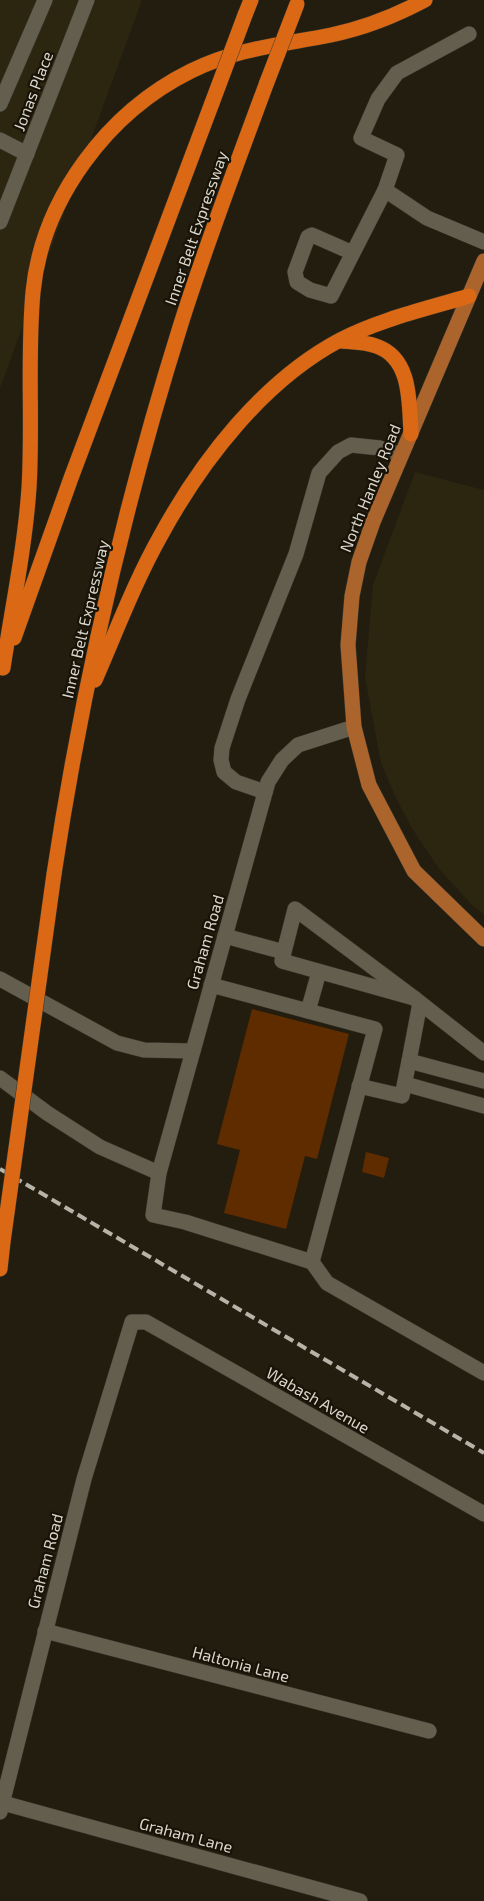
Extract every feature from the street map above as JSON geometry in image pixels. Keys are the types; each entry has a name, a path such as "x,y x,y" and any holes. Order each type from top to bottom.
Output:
{"highway":[{"name":"Inner Belt Expressway","path":"1,672 71,478 251,0"},
{"path":"1,672 29,490 30,338 33,290 39,260 55,212 79,170 104,137 128,114 147,98 188,72 211,61 256,48 332,35 376,23 425,0"},
{"name":"Inner Belt Expressway","path":"0,1268 66,795 115,561 152,422 210,235 297,2"},
{"path":"83,709 140,576 160,536 186,492 217,450 276,384 305,361 340,340 365,328 398,316 469,296"},
{"path":"340,340 378,346 395,359 405,379 411,434"}],"main road":[{"name":"North Hanley Road","path":"484,261 373,522 359,562 352,596 348,645 354,727 369,785 414,871 484,940"}],"street":[{"path":"0,104 45,0"},
{"name":"Jonas Place","path":"1,215 87,0"},
{"path":"353,253 385,190 397,155 361,138 378,99 397,73 469,34"},
{"path":"0,140 27,154"},
{"path":"385,190 427,218 484,242"},
{"path":"265,792 236,782 224,772 221,760 222,748 238,699 296,554 319,472 338,452 351,445 380,448 402,456"},
{"name":"Graham Road","path":"312,1262 185,1222 152,1215 159,1173 268,782 282,760 298,744 354,727"},
{"path":"417,1000 282,961 296,909 417,1000 484,1054"},
{"path":"225,936 284,952"},
{"path":"308,1010 319,972"},
{"path":"0,979 117,1042 144,1050 193,1051"},
{"path":"211,985 375,1029 312,1262 327,1283 484,1373"},
{"path":"359,1086 402,1096 409,1061 417,1000"},
{"path":"409,1061 484,1081"},
{"path":"0,1078 100,1147 159,1173"},
{"path":"405,1084 484,1106"},
{"name":"Graham Road","path":"2,1807 84,1479 132,1322"},
{"name":"Wabash Avenue","path":"132,1322 146,1322 484,1514"},
{"name":"Haltonia Lane","path":"45,1631 429,1732"},
{"name":"Graham Lane","path":"2,1807 360,1901"}],"shaded area":[{"path":"0,0 142,0 0,388"},
{"path":"415,472 484,490 484,914 474,907 440,870 413,830 397,800 381,763 365,677 373,585"}],"building":[{"path":"252,1009 349,1034 317,1159 305,1156 286,1229 224,1213 240,1150 217,1144"},
{"path":"366,1152 389,1158 384,1178 362,1172"}],"railway":[{"path":"0,1169 484,1453"}]}
